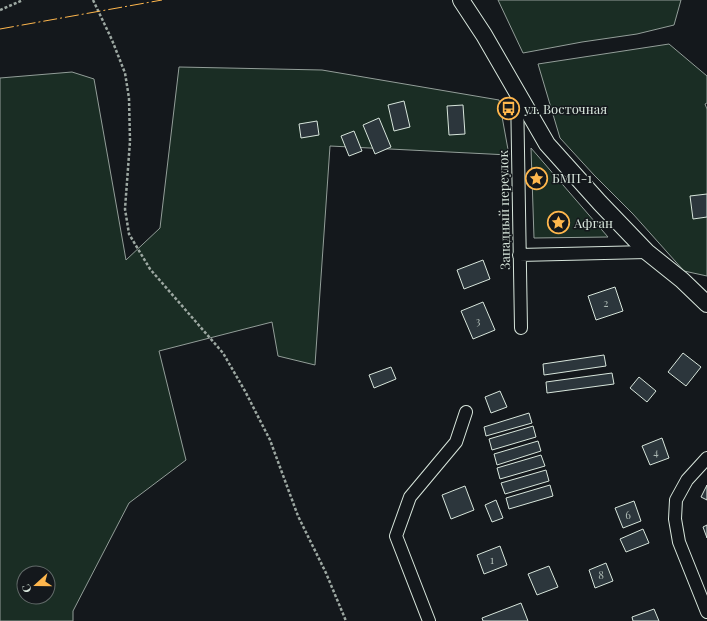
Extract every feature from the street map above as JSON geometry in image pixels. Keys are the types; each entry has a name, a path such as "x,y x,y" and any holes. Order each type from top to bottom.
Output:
{"street":[{"path":"461,0 484,35 547,144 647,252 682,280 707,304"},
{"name":"Западный переулок","path":"517,92 521,328"},
{"path":"519,255 647,252"},
{"path":"430,621 396,536 410,497 456,442 466,412"},
{"path":"707,458 687,480 676,500 675,519 679,542 707,612"}],"path":[{"path":"0,10 23,0"},
{"path":"93,0 112,40 125,73 129,98 130,141 124,210 129,234 150,269 223,353 245,391 270,440 298,516 326,573 346,621"}],"green space":[{"path":"498,0 681,0 674,25 637,34 523,53"},
{"path":"669,44 707,76 707,103 705,104 707,109 707,276 684,271 633,214 560,138 538,64"},
{"path":"179,67 322,70 499,100 509,155 330,146 315,365 278,356 272,322 159,351 186,460 129,503 73,611 73,621 0,621 0,78 72,72 94,79 126,260 160,228"},
{"path":"531,148 608,237 534,238"}],"building":[{"path":"404,101 410,127 394,131 388,105"},
{"path":"463,105 465,134 449,135 447,106"},
{"path":"379,118 391,147 375,154 363,125"},
{"path":"317,121 319,135 301,138 299,124"},
{"path":"354,131 362,151 349,156 341,136"},
{"path":"707,194 707,217 693,219 690,196"},
{"path":"483,260 490,279 464,289 457,270"},
{"path":"615,287 623,311 596,320 588,296"},
{"path":"483,302 495,330 473,339 461,311"},
{"path":"683,353 701,367 686,386 668,372"},
{"path":"604,355 606,366 544,375 543,364"},
{"path":"391,367 396,379 374,388 369,375"},
{"path":"612,373 614,384 547,393 546,382"},
{"path":"639,377 656,391 647,402 630,388"},
{"path":"500,391 507,407 491,413 485,397"},
{"path":"529,413 532,423 486,436 484,427"},
{"path":"533,426 536,437 492,450 489,439"},
{"path":"662,438 669,458 650,465 642,446"},
{"path":"538,441 541,451 497,465 494,454"},
{"path":"541,455 545,466 500,479 497,468"},
{"path":"546,470 549,481 505,494 501,483"},
{"path":"550,485 553,496 509,509 506,498"},
{"path":"707,485 707,500 701,497"},
{"path":"465,486 474,510 451,519 442,495"},
{"path":"496,500 503,518 492,522 485,505"},
{"path":"634,501 641,521 623,528 615,508"},
{"path":"707,525 707,538 703,527"},
{"path":"643,529 649,543 626,552 620,539"},
{"path":"500,546 507,565 484,574 477,555"},
{"path":"606,563 613,581 595,588 589,570"},
{"path":"549,566 558,587 537,595 528,574"},
{"path":"521,603 528,621 483,621 482,618"},
{"path":"654,609 659,621 633,621 632,617"}],"power":[{"path":"0,29 162,0"}],"place":[{"name":"ул. Восточная","path":"508,109"},
{"name":"БМП-1","path":"537,178"},
{"name":"Афган","path":"559,223"}]}
